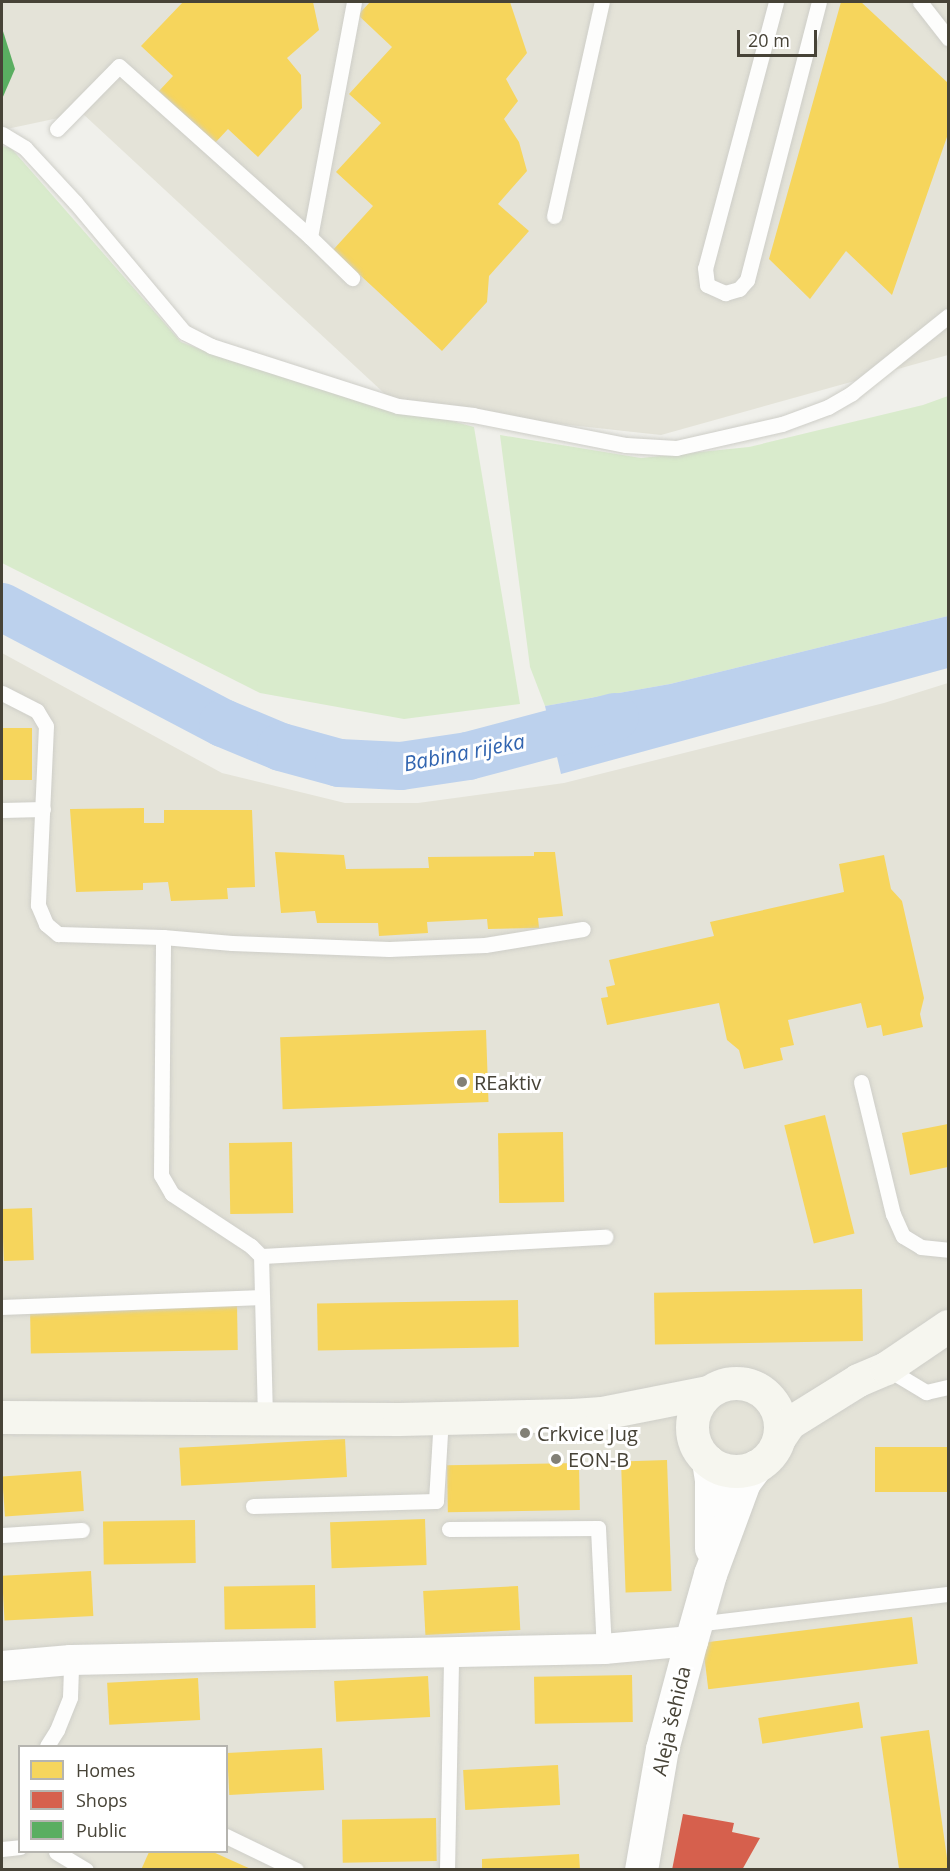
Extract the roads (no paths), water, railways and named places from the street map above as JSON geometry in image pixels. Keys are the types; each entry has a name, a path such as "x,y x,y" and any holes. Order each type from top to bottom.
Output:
{"main road":[{"path":"2,1417 441,1418 602,1413 648,1418 675,1430 702,1453 731,1471 756,1466 771,1454 789,1423 948,1326"},
{"path":"602,1413 708,1392 721,1385 735,1382 763,1391 805,1390 872,1374"},
{"path":"763,1391 778,1412 779,1438"},
{"path":"702,1453 692,1431 693,1416 698,1403 708,1392"}],"street":[{"name":"Aleja šehida","path":"702,1453 711,1480 710,1574"},
{"name":"Aleja šehida","path":"641,1869 663,1749 693,1633 710,1574 744,1482 756,1466"},
{"path":"2,1665 71,1660 604,1649 693,1633"}],"lane":[{"path":"310,237 354,2"},
{"path":"554,216 602,2"},
{"path":"776,2 705,268 707,285 725,293 739,289 747,280 819,2"},
{"path":"920,2 948,38"},
{"path":"57,129 119,66 310,237 352,278"},
{"path":"2,134 25,148 68,194 184,332 211,346 398,406 472,415 626,445 676,448 782,424 828,407 852,393 948,316"},
{"path":"2,693 37,711 46,726 38,905 46,924 58,933 163,937 232,943 389,948 485,945 583,928"},
{"path":"2,810 43,809"},
{"path":"163,937 161,1175 172,1194 251,1246 261,1256 265,1418"},
{"path":"861,1082 893,1214 903,1236 921,1247 948,1250"},
{"path":"261,1256 605,1237"},
{"path":"2,1307 262,1297"},
{"path":"872,1374 926,1392 948,1387"},
{"path":"253,1506 436,1501 441,1418"},
{"path":"449,1529 598,1528 604,1649"},
{"path":"2,1535 82,1530"},
{"path":"693,1633 948,1594"},
{"path":"447,1869 451,1653"},
{"path":"48,1745 57,1730 70,1697 71,1660"},
{"path":"57,1730 64,1745"},
{"path":"228,1837 296,1869"},
{"path":"2,1849 18,1846"},
{"path":"59,1853 86,1869"}],"water":[{"path":"948,616 948,668 561,774 545,706 670,684"}],"waterway":[{"name":"Babina rijeka","path":"2,607 223,723 281,747 339,763 401,766 468,756 615,717"}],"place":[{"name":"REaktiv","path":"462,1082"},
{"name":"Crkvice Jug","path":"525,1433"},
{"name":"EON-B","path":"556,1459"}]}
